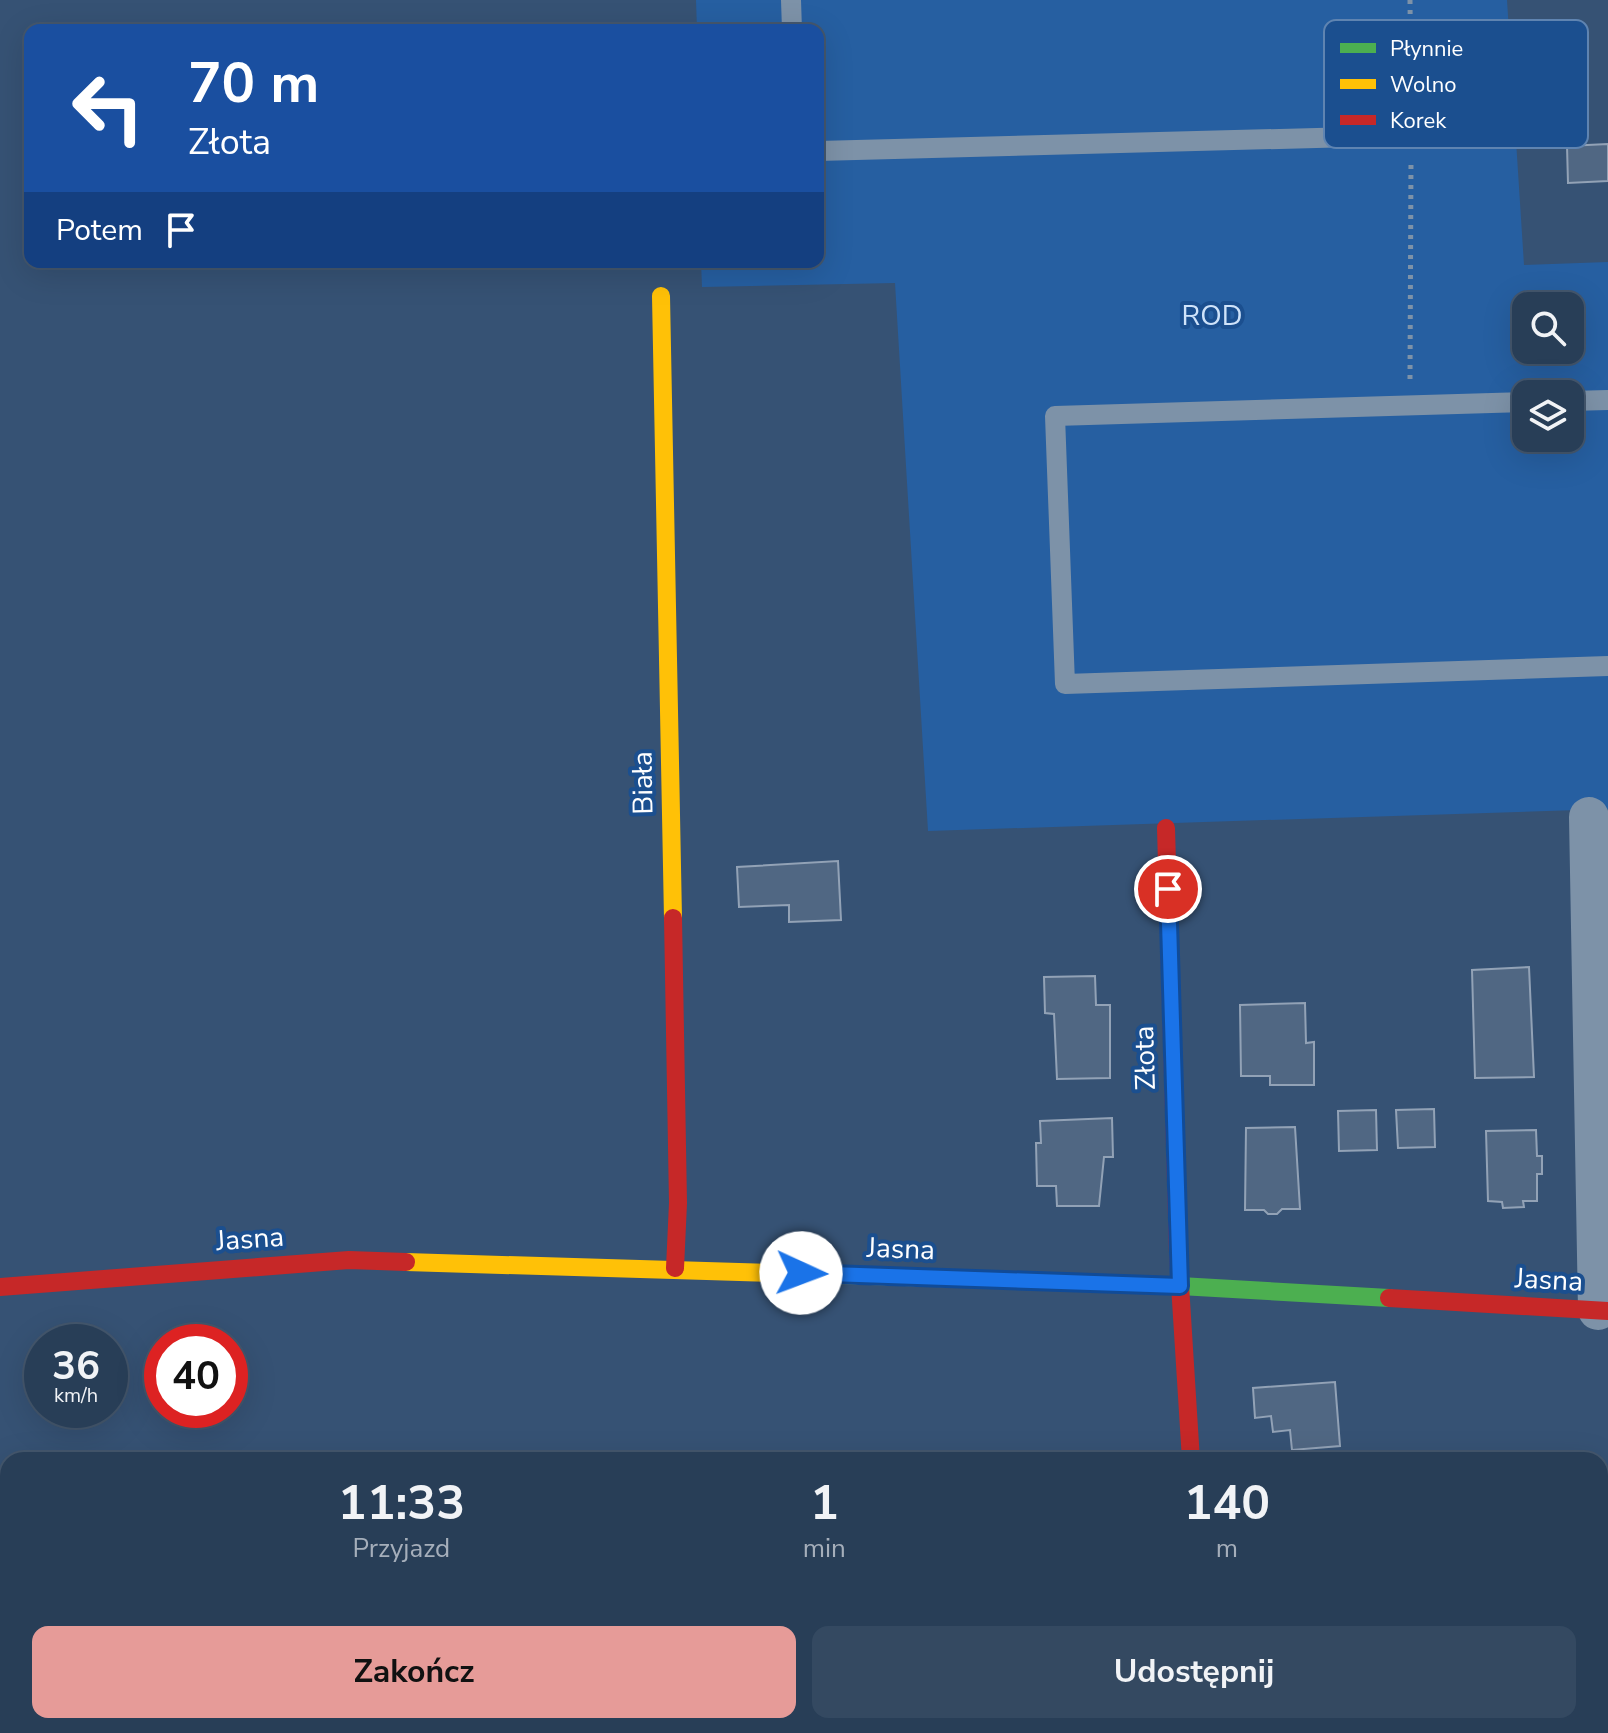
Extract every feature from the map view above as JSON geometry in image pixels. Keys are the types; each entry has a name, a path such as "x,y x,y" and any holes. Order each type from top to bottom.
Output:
{"street":[{"name":"Biała","path":"661,296 678,1203 675,1268"},
{"path":"1589,817 1603,1311"},
{"name":"Złota","path":"1166,828 1180,1286 1190,1452"},
{"name":"Jasna","path":"0,1287 349,1260 1180,1286 1603,1311"}],"lane":[{"path":"792,24 791,0 802,0"},
{"path":"824,151 1324,137"},
{"path":"1584,401 1608,400"},
{"path":"1512,402 1055,416 1065,684 1608,666"}],"path":[{"path":"1410,0 1410,20"},
{"path":"1411,148 1411,405"}],"green space":[{"name":"ROD","path":"696,0 1507,0 1508,20 1324,20 1324,148 1516,148 1524,265 1608,262 1608,809 928,831 895,283 702,287 701,268 824,268 824,24 697,24"}],"building":[{"path":"1608,144 1608,181 1568,183 1567,148 1588,148 1588,145"},
{"path":"838,861 841,920 789,922 789,905 739,907 737,867"},
{"path":"1529,967 1534,1077 1475,1078 1472,970"},
{"path":"1095,976 1096,1005 1110,1005 1110,1078 1057,1079 1054,1014 1045,1013 1044,977"},
{"path":"1305,1003 1306,1043 1314,1042 1314,1085 1270,1085 1270,1076 1241,1076 1240,1005"},
{"path":"1434,1109 1435,1147 1398,1148 1396,1110"},
{"path":"1376,1110 1377,1150 1339,1151 1338,1111"},
{"path":"1112,1118 1113,1157 1104,1157 1099,1206 1057,1206 1056,1186 1037,1186 1036,1143 1041,1143 1040,1121"},
{"path":"1295,1127 1300,1209 1282,1209 1277,1214 1245,1210 1246,1128"},
{"path":"1536,1130 1537,1156 1542,1156 1542,1174 1537,1174 1537,1201 1523,1201 1524,1207 1503,1208 1502,1202 1488,1201 1486,1131"},
{"path":"1335,1382 1340,1446 1292,1450 1290,1430 1273,1432 1271,1416 1255,1418 1253,1388"}],"traffic: fast":[{"path":"1004,1280 1389,1298"}],"traffic: slow":[{"path":"661,296 673,918"},
{"path":"406,1262 1004,1280"}],"traffic: jam":[{"path":"1166,828 1178,1253 1190,1452"},
{"path":"673,918 678,1203 675,1268"},
{"path":"0,1287 349,1260 406,1262"},
{"path":"1389,1298 1608,1311"}],"route":[{"path":"801,1273 1180,1286 1168,889"}]}
